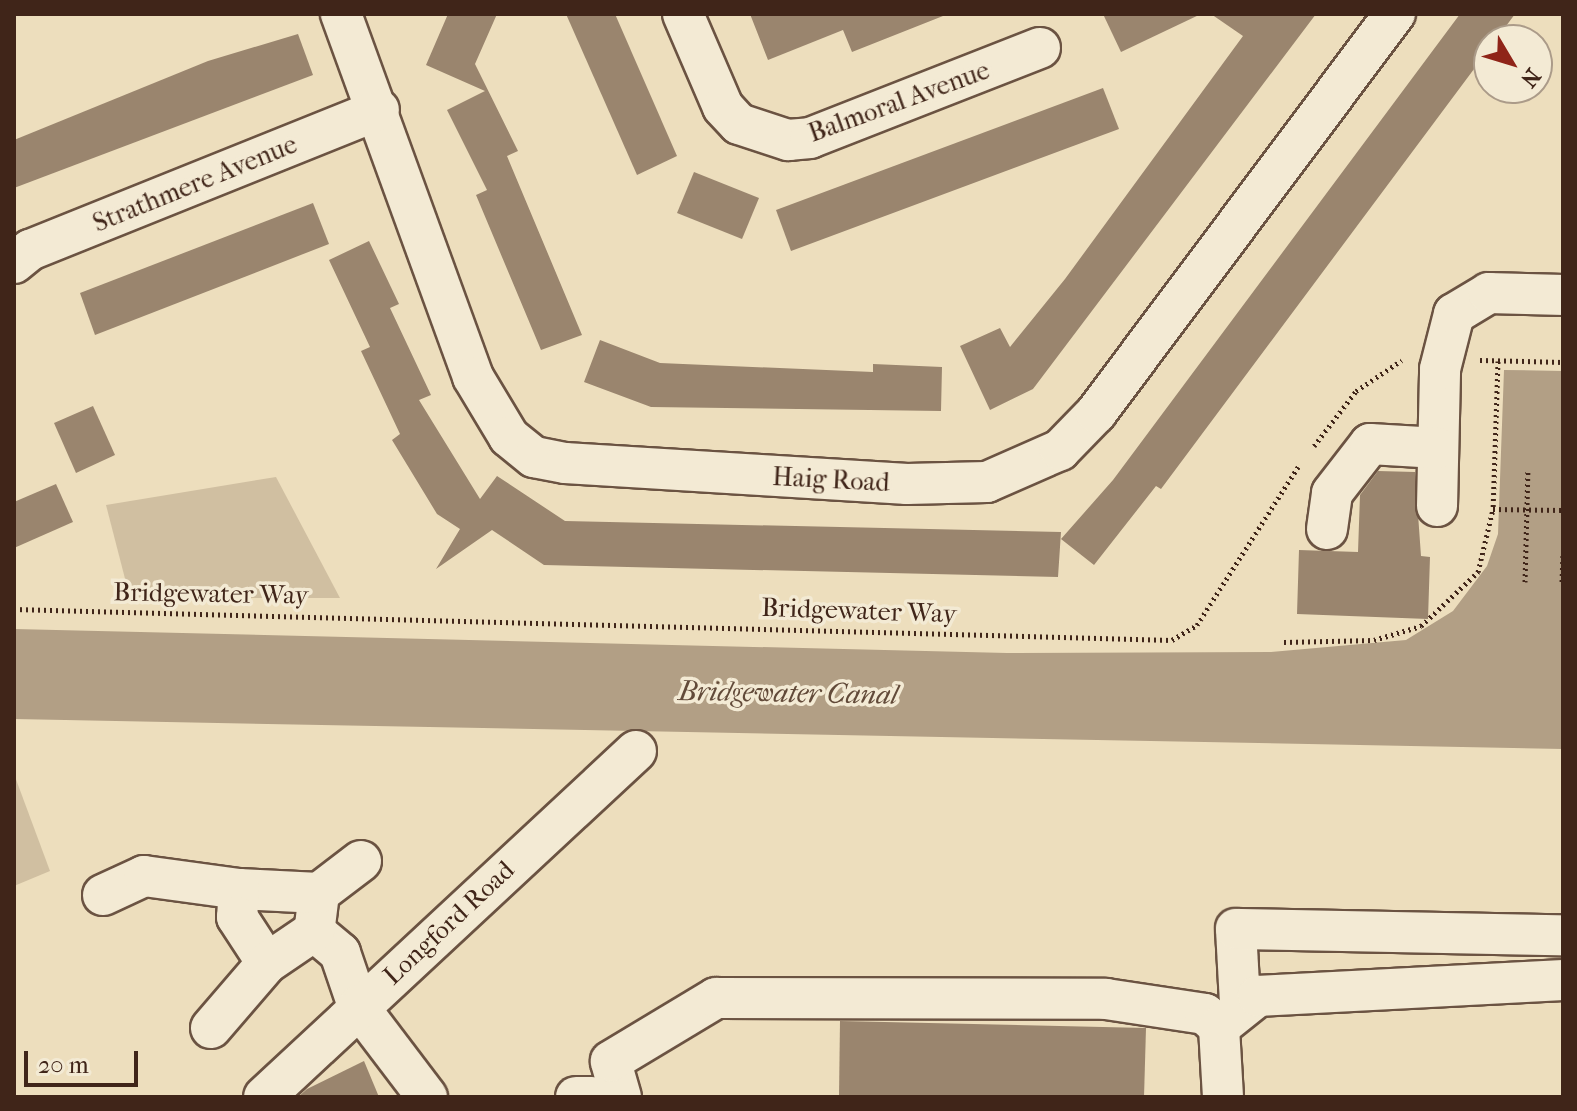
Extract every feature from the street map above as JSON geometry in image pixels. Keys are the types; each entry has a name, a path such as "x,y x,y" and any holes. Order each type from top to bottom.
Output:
{"street":[{"name":"Haig Road","path":"341,14 379,110 473,377 509,437 534,457 907,484 987,482 1060,450 1096,413 1395,14"},
{"name":"Balmoral Avenue","path":"683,14 723,107 739,124 788,140 810,138 1040,48"},
{"name":"Strathmere Avenue","path":"14,263 30,250 379,110"},
{"path":"1437,506 1441,358 1454,314 1470,299 1563,295"},
{"path":"1327,529 1332,493 1370,444 1438,448"},
{"name":"Longford Road","path":"264,1097 297,1083 358,1006 636,751"},
{"path":"211,1028 361,861"},
{"path":"103,895 144,876 239,889 317,912 340,953 358,1006 427,1097"},
{"path":"239,889 237,917 267,963"},
{"path":"1223,1097 1236,929 1563,935"},
{"path":"621,1097 611,1061 716,998 1106,999 1229,1015 1258,996 1563,980"},
{"path":"576,1097 592,1097"}],"path":[{"name":"Bridgewater Way","path":"14,609 1172,640 1197,625 1273,502 1356,391 1394,362 1441,358 1563,362"},
{"path":"1284,642 1374,640 1421,626 1478,572 1493,509 1498,361"},
{"path":"1525,582 1528,470"},
{"path":"1493,509 1563,510"},
{"path":"1562,582 1563,555"}],"shaded area":[{"path":"276,477 340,598 130,598 106,505"},
{"path":"14,774 50,871 14,886"}],"water":[{"name":"Bridgewater Canal","path":"1504,370 1563,371 1563,749 14,719 14,629 1007,653 1271,652 1406,640 1453,611 1487,566 1498,534"}],"building":[{"path":"448,14 497,14 475,64 518,151 507,156 582,335 541,350 476,195 487,190 447,110 485,91 426,65"},
{"path":"566,14 615,14 677,156 637,175"},
{"path":"750,14 943,16 852,52 843,30 768,60"},
{"path":"1103,14 1201,14 1121,52"},
{"path":"1211,14 1316,14 1033,389 990,410 960,346 1000,328 1010,347 1065,279 1243,36"},
{"path":"1460,14 1515,14 1508,24 1473,24 1473,70 1161,489 1156,486 1094,565 1061,539 1113,480"},
{"path":"298,34 313,75 14,188 14,140 208,61"},
{"path":"1103,88 1119,129 791,251 776,210"},
{"path":"694,172 759,198 742,239 677,213"},
{"path":"313,203 329,244 95,335 80,293"},
{"path":"369,241 399,304 390,308 431,395 419,400 480,499 497,476 565,521 1061,532 1058,577 544,565 492,530 436,569 460,529 437,514 392,440 400,434 361,351 370,347 329,260"},
{"path":"600,340 660,363 873,372 873,364 942,367 941,411 651,407 584,382"},
{"path":"93,406 115,455 76,473 54,423"},
{"path":"1378,471 1415,472 1421,556 1430,557 1428,619 1297,614 1299,550 1358,552 1360,495"},
{"path":"56,484 73,522 14,548 14,502"},
{"path":"840,1021 1146,1028 1144,1097 839,1097"},
{"path":"364,1061 379,1097 298,1097 307,1089"}]}
